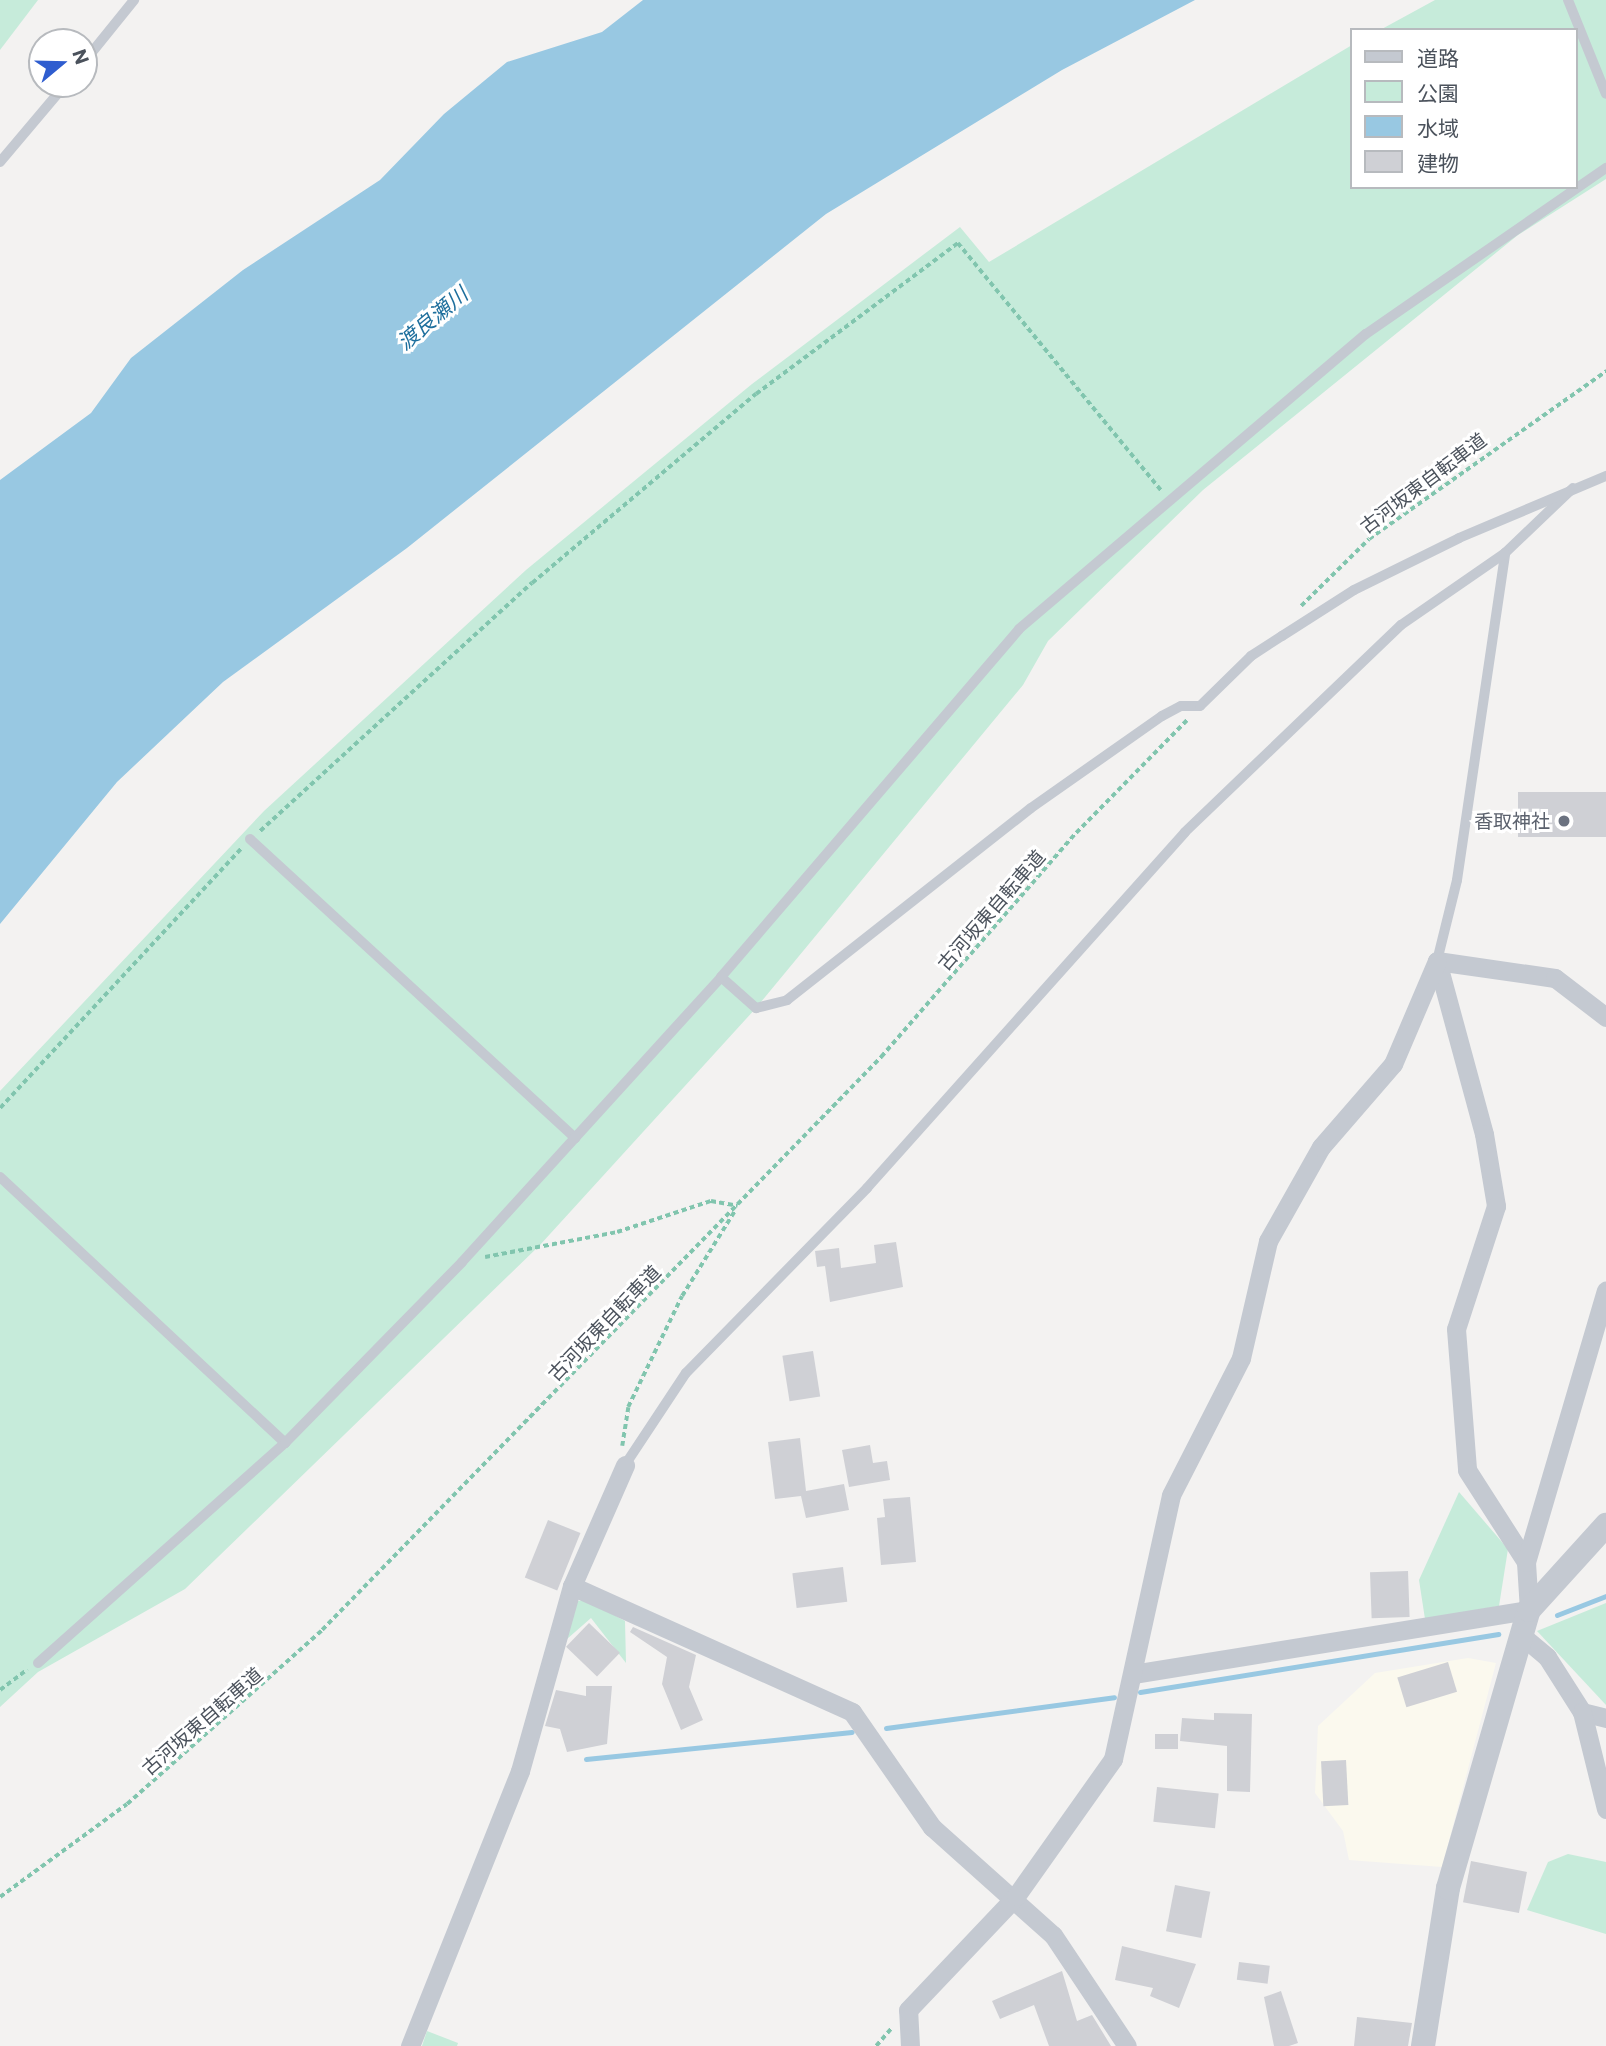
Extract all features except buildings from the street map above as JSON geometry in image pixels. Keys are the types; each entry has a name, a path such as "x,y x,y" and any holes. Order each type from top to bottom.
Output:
{"street":[{"path":"1437,961 1555,978 1606,1017"},
{"path":"1437,961 1484,1134 1496,1206 1496,1223 1464,1293 1456,1329 1467,1470 1526,1562"},
{"path":"910,2046 908,2010 1016,1896 1113,1759 1171,1495 1241,1357 1268,1241 1321,1147 1393,1064 1437,961"},
{"path":"1423,2046 1448,1888 1529,1610 1526,1562 1606,1291"},
{"path":"410,2046 520,1771 572,1586 625,1465"},
{"path":"1133,1674 1529,1610 1606,1525"},
{"path":"572,1586 852,1712 932,1827 1016,1896 1053,1936 1127,2046"},
{"path":"1521,1635 1546,1657 1582,1712 1606,1809"},
{"path":"1582,1712 1606,1718"}],"lane":[{"path":"98,45 134,0"},
{"path":"1568,0 1606,94"},
{"path":"0,162 53,98"},
{"path":"1578,187 1606,168"},
{"path":"38,1663 285,1443 462,1262 721,976 1019,629 1366,334 1576,189"},
{"path":"721,976 756,1008 787,1000 1031,808 1162,716 1181,706 1200,706 1251,656 1354,590 1578,483 1606,477"},
{"path":"625,1465 686,1373 867,1188 1185,832 1401,625 1505,553 1578,483"},
{"path":"1437,961 1457,880 1505,553"},
{"path":"250,839 575,1138"},
{"path":"0,1177 285,1443"}],"path":[{"path":"0,1108 250,839 553,565 756,394 958,243 1170,500"},
{"name":"古河坂東自転車道","path":"1291,616 1369,539 1606,371"},
{"name":"古河坂東自転車道","path":"0,1897 127,1804 259,1690 738,1205 1184,723"},
{"path":"462,1262 617,1232 711,1201 738,1205 682,1296 628,1407 621,1435 625,1465"},
{"path":"0,1690 38,1663"}],"shaded area":[{"path":"1468,1658 1496,1663 1442,1867 1349,1860 1343,1831 1315,1793 1318,1726 1375,1673"}],"green space":[{"path":"0,0 38,0 0,50"},
{"path":"1435,0 1606,0 1606,179 1518,235 1203,490 1048,641 1023,685 756,1008 540,1245 185,1589 38,1672 0,1707 0,1091 264,811 526,570 752,384 960,227 989,262 1350,46 1350,189 1578,189 1578,28 1384,28"},
{"path":"1459,1492 1508,1549 1499,1606 1425,1619 1419,1580"},
{"path":"585,1599 625,1621 626,1663 591,1618 559,1646 572,1603"},
{"path":"1606,1603 1606,1705 1537,1631"},
{"path":"1568,1854 1606,1862 1606,1934 1527,1910 1548,1862"},
{"path":"427,2031 458,2043 457,2046 422,2046"}],"water":[{"name":"渡良瀬川","path":"643,0 1195,0 1062,70 826,214 407,548 223,682 117,782 0,924 0,480 91,413 131,358 243,270 380,180 444,114 507,62 602,32"}],"waterway":[{"path":"1557,1615 1606,1596"},
{"path":"1140,1692 1498,1634"},
{"path":"886,1728 1114,1697"},
{"path":"586,1759 852,1732"}],"place":[{"name":"香取神社","path":"1564,821"}]}
